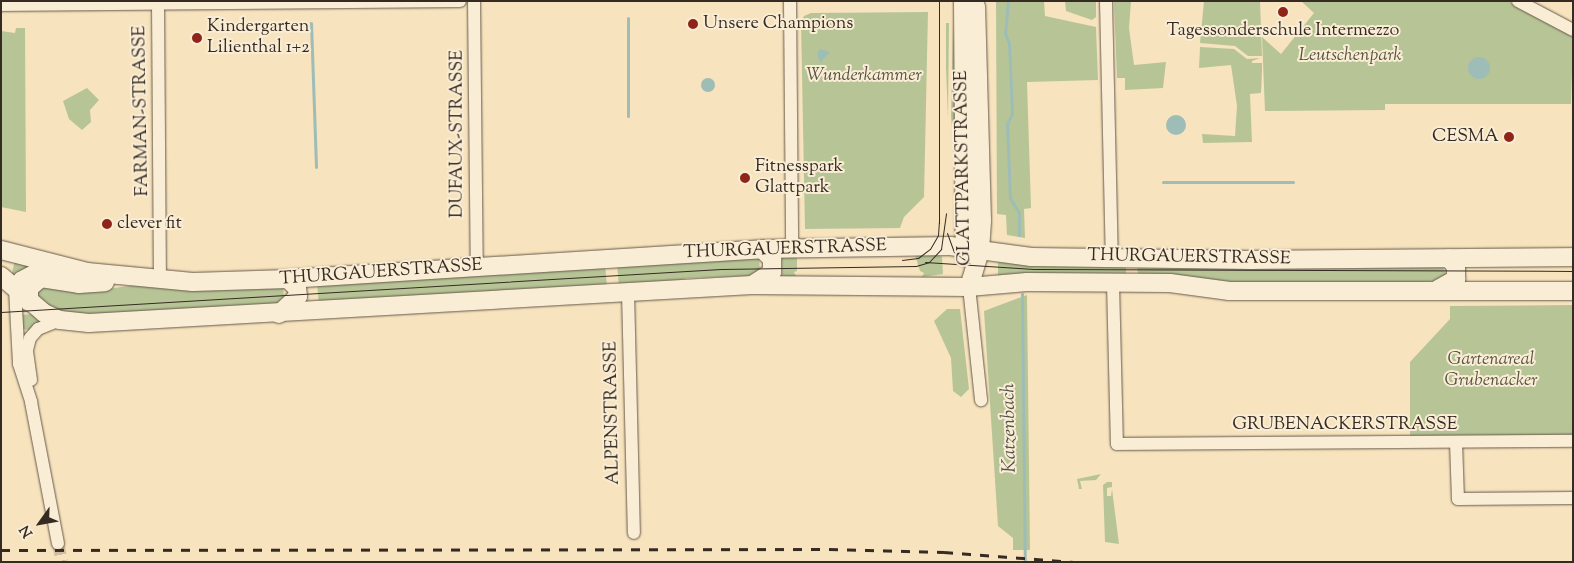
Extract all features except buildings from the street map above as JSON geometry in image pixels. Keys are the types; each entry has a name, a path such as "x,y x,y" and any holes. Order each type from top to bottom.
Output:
{"main road":[{"name":"GLATTPARKSTRASSE","path":"964,1 972,248 969,287"},
{"name":"GLATTPARKSTRASSE","path":"972,1 976,17 982,204 972,248"},
{"name":"THURGAUERSTRASSE","path":"1,250 50,265 125,278 160,281 288,279 762,249 972,248 1031,257 1112,256 1252,260 1573,257"},
{"path":"752,285 772,272 772,259 762,249"},
{"path":"1435,290 1456,279 1456,267 1449,258"},
{"name":"THURGAUERSTRASSE","path":"1,276 29,302 60,320 88,323 280,314 752,285 969,287 1027,282 1170,283 1229,291 1573,291"},
{"path":"29,302 31,285 40,278 79,284 125,278"},
{"path":"280,314 298,296 297,288 288,279"}],"street":[{"path":"1,5 460,1"},
{"name":"DUFAUX-STRASSE","path":"474,1 478,266"},
{"path":"790,1 792,249"},
{"path":"1106,1 1112,256"},
{"path":"1518,1 1573,30"},
{"name":"FARMAN-STRASSE","path":"158,3 160,281"},
{"path":"58,543 31,402 20,364 15,289 20,278 40,270 93,281"},
{"name":"GRUBENACKERSTRASSE","path":"1113,283 1117,444 1573,442"},
{"path":"969,287 981,400"},
{"name":"ALPENSTRASSE","path":"628,292 634,533"},
{"path":"31,402 28,344 38,329 60,320"},
{"path":"1456,442 1458,499 1573,498"}],"green space":[{"path":"996,1 1044,1 1045,16 1096,27 1098,80 1027,82 1031,208 1024,209 1025,238 1007,235 1006,215 997,214"},
{"path":"1065,1 1096,1 1096,17 1092,20 1066,11"},
{"path":"1114,1 1131,1 1129,28 1134,65 1166,62 1163,88 1125,90 1125,78 1117,78"},
{"path":"1204,1 1260,1 1262,56 1248,56 1235,46 1200,43"},
{"name":"Leutschenpark","path":"1301,1 1508,1 1573,36 1571,104 1385,104 1385,110 1265,111 1262,37 1281,54 1314,13"},
{"name":"Wunderkammer","path":"928,12 924,197 904,217 900,228 805,229 801,23 804,16 811,13"},
{"path":"946,23 949,23 948,118 946,68"},
{"path":"953,23 957,132 954,152 951,116"},
{"path":"16,28 25,28 26,212 1,207 1,31 15,33"},
{"path":"1200,47 1234,49 1247,59 1260,58 1252,61 1252,63 1262,63 1262,70 1261,93 1250,94 1252,142 1203,143 1202,134 1235,136 1237,106 1231,65 1199,68"},
{"path":"87,88 99,100 90,110 91,122 82,130 69,119 63,101"},
{"path":"935,253 942,257 943,274 922,277 924,273 920,271 915,255"},
{"path":"782,254 797,258 797,271 794,272 798,280 782,281"},
{"path":"759,255 760,275 687,278 666,284 619,287 617,263"},
{"path":"15,260 31,265 11,277"},
{"path":"1126,261 1126,278 998,279 998,262 1052,266"},
{"path":"1137,261 1441,263 1448,280 1402,284 1256,286 1138,277"},
{"path":"605,264 607,287 319,306 317,282"},
{"path":"283,284 284,301 278,304 160,315 66,314 36,300 38,285 107,289 136,285"},
{"path":"1027,295 1030,550 1013,550 1013,538 998,526 984,311"},
{"name":"Gartenareal Grubenacker","path":"1573,305 1573,435 1410,438 1410,362 1450,319 1450,306"},
{"path":"947,309 960,309 969,389 961,397 953,391 951,358 934,321"},
{"path":"36,314 45,319 30,330 20,329 20,315"},
{"path":"1101,474 1096,480 1080,481 1082,489 1079,489 1077,479"},
{"path":"1107,482 1112,482 1112,487 1107,488 1107,496 1111,496 1112,489 1119,544 1105,542 1103,485"}],"water":[{"path":"820,49 830,52 820,63 817,53"},
{"path":"1479,57 1487,60 1490,68 1487,76 1479,79 1471,76 1468,68 1471,60"},
{"path":"705,78 711,78 715,85 711,92 705,92 701,88 701,82"},
{"path":"1176,115 1183,118 1186,125 1183,132 1176,135 1169,132 1166,125 1169,118"}],"waterway":[{"name":"Katzenbach","path":"1008,1 1005,33 1009,43 1012,114 1007,124 1010,198 1019,213 1019,235"},
{"path":"628,18 628,116"},
{"path":"311,23 316,167"},
{"path":"1163,182 1293,182"},
{"name":"Katzenbach","path":"1022,294 1025,562"}],"tunnel":[{"path":"58,543 62,562"}],"tram line":[{"path":"939,1 939,223"},
{"path":"1,312 721,269 916,266 929,262 941,249 946,213"},
{"path":"902,260 918,258 930,249 938,235 939,219"},
{"path":"947,233 954,252 969,263"},
{"path":"925,262 1034,269 1573,271"}],"railway":[{"path":"1,550 829,549 944,552 1074,562"}],"place":[{"name":"Tagessonderschule Intermezzo","path":"1283,12"},
{"name":"Unsere Champions","path":"693,24"},
{"name":"Kindergarten Lilienthal 1+2","path":"197,38"},
{"name":"CESMA","path":"1509,137"},
{"name":"Fitnesspark Glattpark","path":"745,178"},
{"name":"clever fit","path":"107,224"}]}
